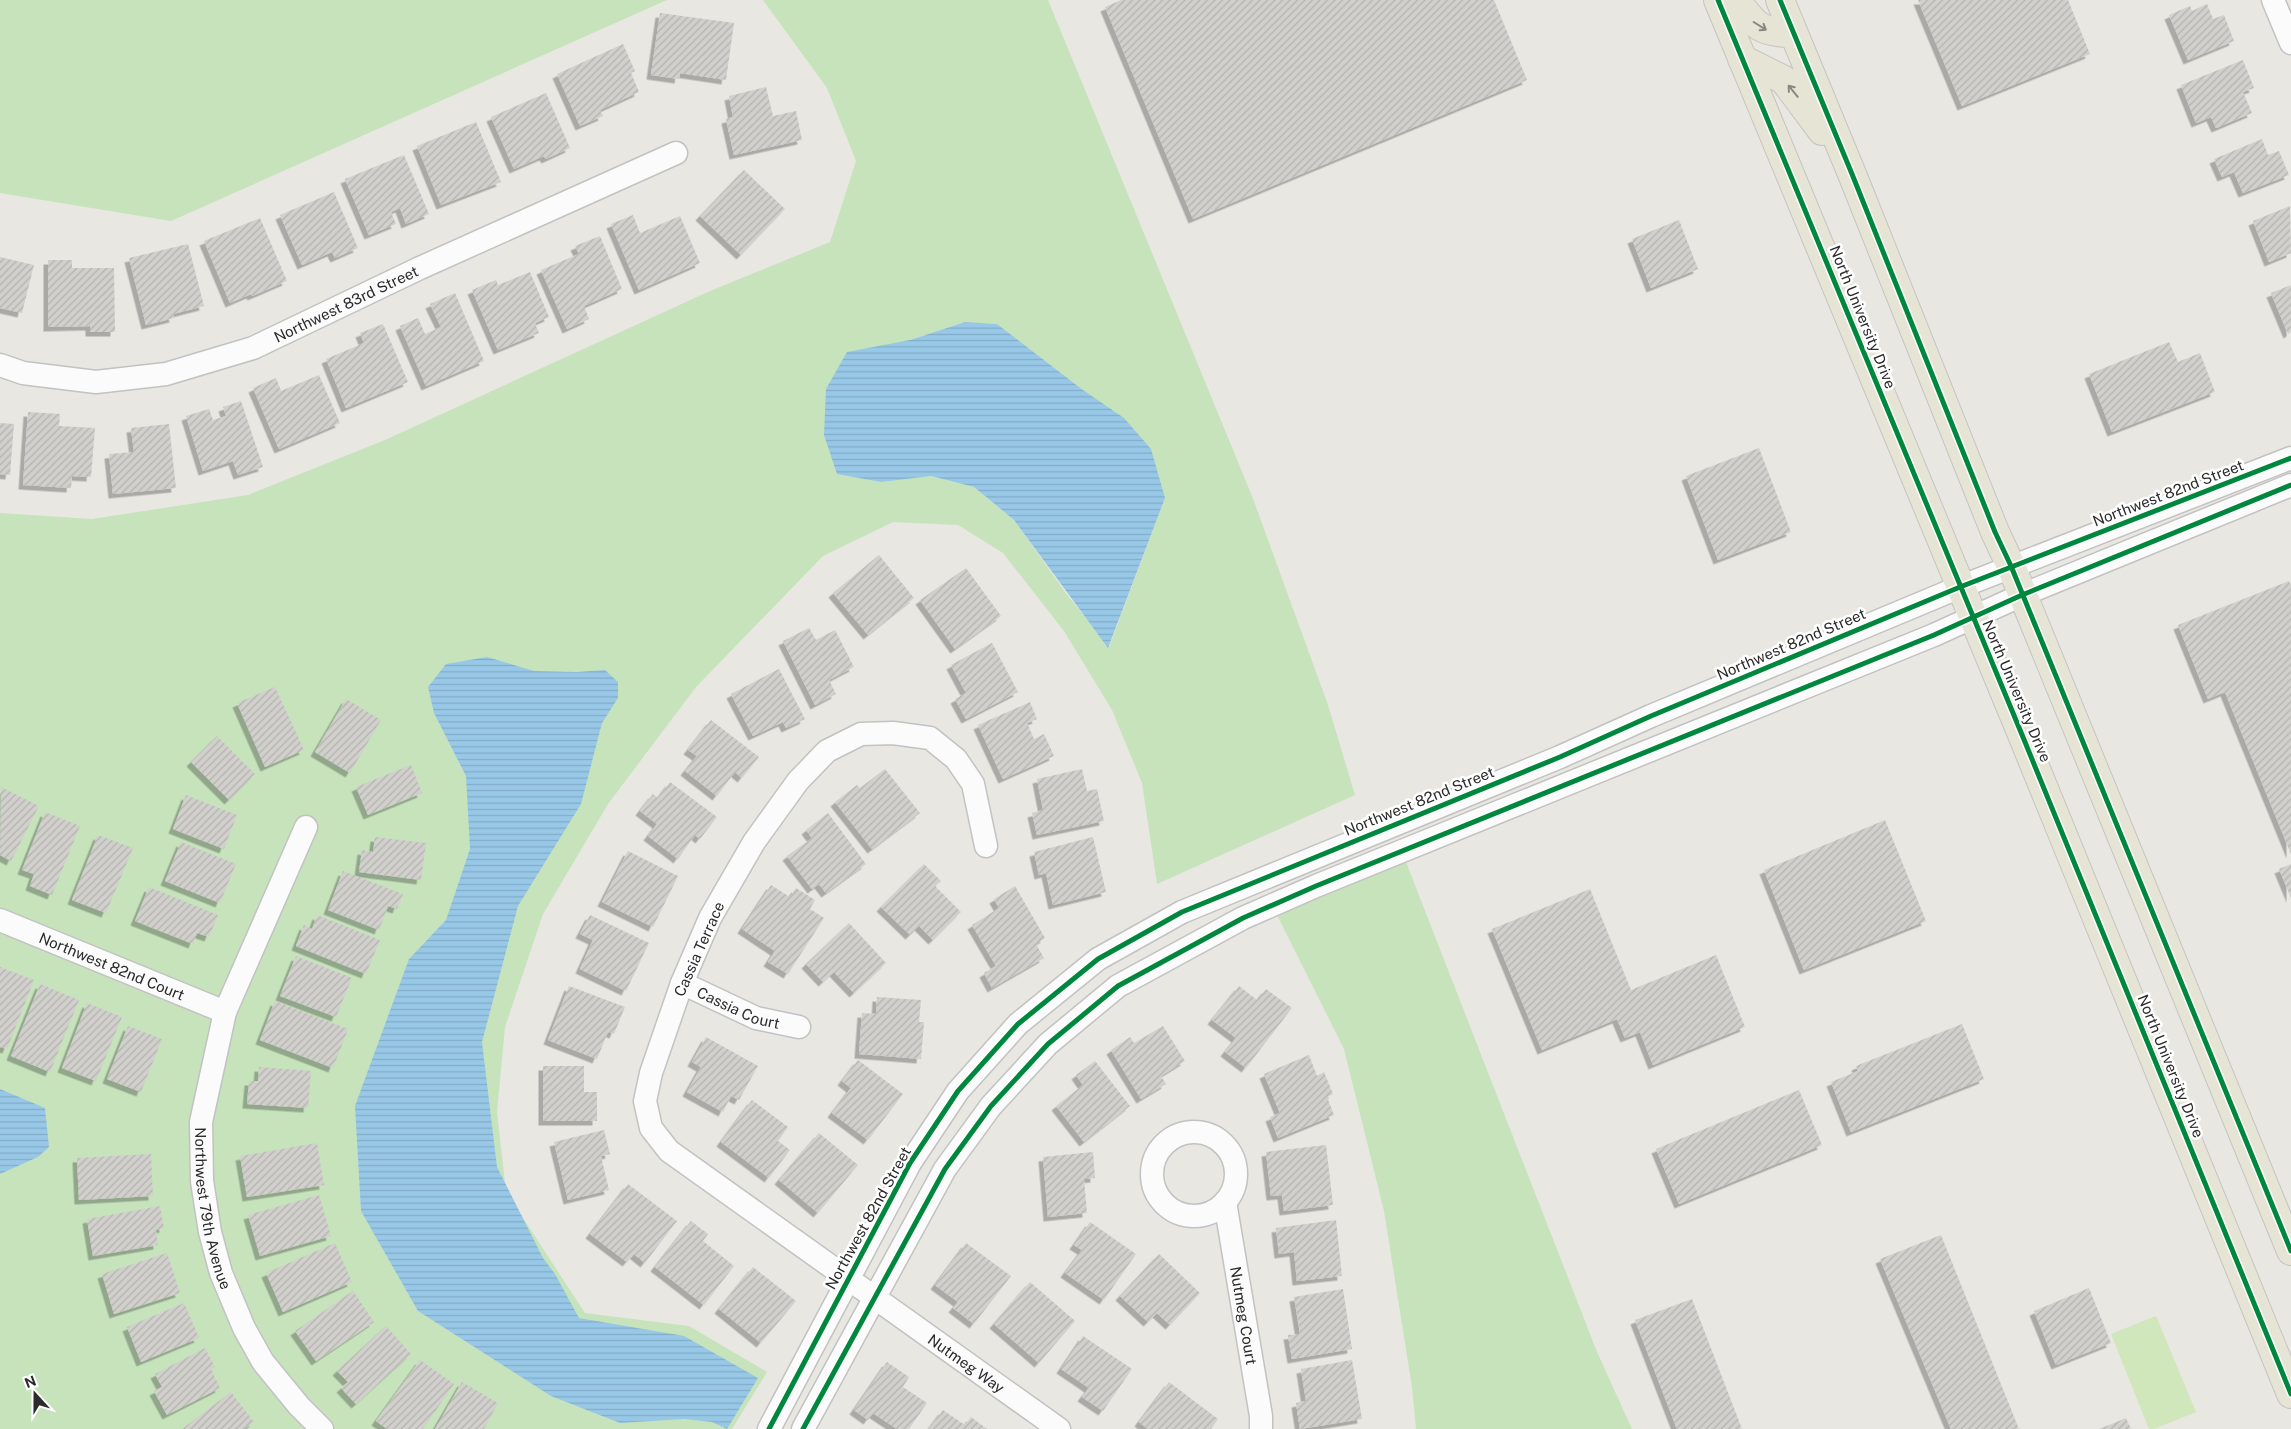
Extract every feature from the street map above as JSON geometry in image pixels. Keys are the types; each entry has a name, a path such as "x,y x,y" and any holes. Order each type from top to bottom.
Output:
{"main road":[{"name":"North University Drive","path":"1718,0 2291,1394"},
{"path":"1736,0 1754,23 1763,29 1769,32 1794,34"},
{"path":"1780,0 1852,174 1995,532 2011,566 2291,1251"},
{"path":"1742,59 1784,80 1852,174"}],"street":[{"path":"2273,0 2291,43"},
{"name":"Northwest 83rd Street","path":"0,365 23,373 96,382 166,374 253,348 420,268 676,153"},
{"name":"Northwest 82nd Street","path":"769,1429 910,1163 958,1091 1018,1024 1098,959 1182,912 1560,757 1651,716 2011,566 2291,458"},
{"path":"804,1429 945,1169 991,1106 1048,1044 1118,986 1243,918 1289,898 1973,618 2022,595 2291,485"},
{"name":"Cassia Terrace","path":"874,1298 669,1151 651,1128 645,1101 648,1082 682,983 710,918 754,842 798,782 827,751 860,734 893,733 930,738 956,759 973,784 986,846"},
{"name":"Northwest 79th Avenue","path":"306,827 225,1012 201,1122 202,1181 210,1232 221,1273 244,1328 263,1362 299,1406 322,1429"},
{"name":"Northwest 82nd Court","path":"0,920 225,1012"},
{"name":"Cassia Court","path":"682,983 756,1018 799,1027"},
{"name":"Nutmeg Court","path":"1226,1202 1261,1416 1261,1429"},
{"name":"Nutmeg Way","path":"874,1298 1059,1429"}],"green space":[{"path":"0,0 667,0 171,221 0,193"},
{"path":"763,0 1048,0 1252,496 1328,705 1355,795 1157,884 1142,783 1112,710 1064,631 1003,553 958,525 893,522 823,556 696,687 608,804 543,914 505,1027 497,1112 506,1192 585,1313 689,1326 767,1372 732,1429 0,1429 0,513 92,519 248,495 385,440 710,291 830,242 856,161 827,88","holes":["965,322 997,324 1083,390 1165,498 1109,647 1065,592 1014,520 974,487 931,476 910,340"]},
{"path":"1404,857 1597,1352 1632,1429 1416,1429 1412,1387 1384,1211 1344,1049 1275,911"},
{"path":"2156,1316 2196,1412 2154,1429 2149,1429 2111,1334"}],"water":[{"path":"965,322 997,324 1083,390 1124,418 1151,449 1165,498 1108,648 1014,520 974,487 931,476 881,482 837,474 824,435 826,389 847,352 910,340"},
{"path":"487,657 534,671 577,672 605,670 618,682 618,698 602,723 581,804 518,906 482,1042 497,1167 543,1258 555,1274 579,1318 684,1336 758,1378 727,1429 712,1422 684,1419 620,1423 551,1396 418,1311 361,1211 355,1106 409,959 446,920 470,849 466,776 434,713 428,687 446,664"},
{"path":"0,1089 45,1108 49,1147 38,1157 0,1174"}],"building":[{"path":"1121,0 1494,0 1527,80 1193,219 1105,7"},
{"path":"1918,0 2068,0 2090,54 1962,106"},
{"path":"2207,4 2213,19 2224,15 2234,41 2188,60 2169,15 2190,6 2192,11"},
{"path":"660,13 734,23 726,80 680,73 679,79 651,75"},
{"path":"623,44 635,71 631,73 639,92 600,110 603,116 580,126 557,74"},
{"path":"2243,60 2254,88 2243,92 2252,113 2216,128 2211,117 2196,123 2181,85"},
{"path":"766,87 773,116 796,111 802,140 734,155 726,119 733,117 729,96"},
{"path":"546,93 570,148 546,159 544,156 514,169 491,117"},
{"path":"476,122 501,182 441,205 417,146"},
{"path":"2262,139 2268,155 2279,151 2289,175 2243,193 2234,172 2222,177 2214,159"},
{"path":"404,155 429,214 406,224 400,208 391,212 396,224 369,235 345,179"},
{"path":"744,170 785,209 741,255 700,216"},
{"path":"334,192 358,248 335,258 332,252 302,265 280,215"},
{"path":"2290,206 2291,253 2269,262 2253,221"},
{"path":"633,215 640,233 680,216 700,263 639,290 611,224"},
{"path":"260,218 287,281 230,303 204,241"},
{"path":"1679,220 1698,269 1651,288 1632,239"},
{"path":"600,236 622,289 584,306 589,319 567,329 541,270 579,254 575,246"},
{"path":"188,244 204,306 173,314 174,318 146,325 129,258"},
{"path":"0,257 34,265 22,313 0,308"},
{"path":"48,260 72,260 72,268 114,268 115,332 90,332 90,326 48,327"},
{"path":"530,272 549,317 535,323 539,333 498,350 472,290 496,280 498,285"},
{"path":"2291,285 2291,332 2288,334 2271,293"},
{"path":"455,293 484,361 426,386 400,326 418,318 425,334 441,327 430,304"},
{"path":"383,324 408,382 346,408 326,359 364,343 360,333"},
{"path":"2169,342 2178,362 2200,353 2215,392 2112,432 2089,374"},
{"path":"319,375 340,423 279,449 253,388 276,378 281,391"},
{"path":"241,401 263,467 238,475 233,461 203,471 186,416 209,409 213,420 226,416 223,407"},
{"path":"28,412 60,414 59,426 95,428 91,477 72,476 71,488 23,485"},
{"path":"0,423 14,424 10,475 0,474"},
{"path":"169,424 176,488 113,494 109,454 134,452 131,428"},
{"path":"1759,448 1791,532 1718,560 1686,476"},
{"path":"879,555 914,598 868,635 833,593"},
{"path":"966,568 1001,616 955,649 920,600"},
{"path":"2289,581 2291,585 2291,854 2225,692 2208,699 2178,625"},
{"path":"809,628 816,640 835,630 854,667 829,680 836,694 815,705 783,641"},
{"path":"992,643 1018,692 966,719 955,699 966,693 951,665"},
{"path":"779,669 805,719 786,728 783,722 753,736 731,694"},
{"path":"275,687 304,750 265,767 237,703"},
{"path":"346,699 381,720 350,773 315,752"},
{"path":"1030,702 1037,719 1027,723 1034,739 1044,734 1054,756 1003,779 978,725"},
{"path":"711,720 759,757 742,778 735,772 717,796 685,771 697,756 688,750"},
{"path":"217,736 255,774 229,800 191,762"},
{"path":"411,765 422,793 368,815 356,787"},
{"path":"885,769 920,813 872,849 835,802 857,785 860,788"},
{"path":"1082,769 1087,791 1097,789 1104,821 1037,835 1032,813 1043,810 1037,779"},
{"path":"670,782 717,817 700,839 695,835 678,859 648,836 657,824 640,811 653,794 658,798"},
{"path":"1,787 39,806 11,861 0,855"},
{"path":"186,795 237,815 224,849 173,829"},
{"path":"45,812 80,826 52,895 30,886 34,874 22,870"},
{"path":"828,813 866,864 826,893 819,884 812,889 787,856 812,838 806,830"},
{"path":"1885,820 1926,921 1804,970 1764,870"},
{"path":"98,835 133,848 106,913 72,900"},
{"path":"375,837 426,843 421,880 359,872 362,850 373,852"},
{"path":"1093,837 1106,892 1053,905 1046,873 1039,875 1034,852"},
{"path":"181,842 236,864 220,903 165,881"},
{"path":"628,851 678,876 653,927 602,902"},
{"path":"924,864 941,881 935,886 961,912 933,940 919,926 910,935 881,907"},
{"path":"2291,864 2291,898 2279,869"},
{"path":"343,871 403,894 397,909 388,906 379,930 328,910"},
{"path":"771,885 790,897 796,888 815,900 810,909 824,918 788,974 768,962 775,951 742,929"},
{"path":"1015,886 1045,938 1036,944 1044,958 992,988 984,973 996,966 972,925 999,908 994,899"},
{"path":"149,887 218,915 209,937 197,933 193,944 135,921"},
{"path":"1590,889 1631,990 1716,955 1745,1027 1653,1065 1640,1032 1625,1038 1617,1019 1542,1050 1492,929"},
{"path":"317,915 380,940 366,974 296,946 304,925 312,929"},
{"path":"590,915 649,943 626,991 580,969 593,940 580,934"},
{"path":"849,923 886,963 854,993 834,972 823,982 806,964"},
{"path":"296,956 352,978 336,1017 280,996"},
{"path":"0,967 34,980 7,1049 0,1047"},
{"path":"40,984 79,1000 50,1072 11,1056"},
{"path":"569,986 625,1007 614,1034 608,1032 597,1059 548,1040"},
{"path":"1239,986 1257,1000 1266,989 1292,1008 1246,1068 1225,1052 1236,1038 1212,1020"},
{"path":"877,997 921,1000 919,1022 924,1022 921,1059 859,1054 862,1013 876,1014"},
{"path":"275,1001 348,1029 333,1068 260,1040"},
{"path":"87,1003 122,1017 96,1081 62,1068"},
{"path":"1962,1024 1984,1079 1851,1132 1831,1082 1858,1071 1856,1066"},
{"path":"128,1026 162,1039 141,1092 107,1079"},
{"path":"1163,1026 1185,1061 1161,1076 1166,1084 1141,1099 1111,1050 1130,1037 1134,1043"},
{"path":"706,1037 758,1066 739,1100 731,1096 723,1112 687,1092 701,1067 692,1062"},
{"path":"1309,1055 1317,1076 1324,1072 1333,1094 1327,1097 1334,1115 1278,1138 1270,1117 1280,1113 1264,1074"},
{"path":"858,1060 903,1094 868,1140 832,1113 851,1088 842,1081"},
{"path":"1095,1061 1130,1106 1084,1142 1056,1106 1083,1085 1076,1075"},
{"path":"543,1066 584,1066 584,1092 597,1092 597,1121 543,1121"},
{"path":"259,1067 311,1071 308,1108 247,1104 249,1081 258,1081"},
{"path":"1799,1090 1822,1145 1679,1204 1656,1149"},
{"path":"752,1100 788,1127 778,1141 790,1150 769,1178 721,1142"},
{"path":"604,1130 610,1154 601,1156 609,1190 568,1200 554,1142"},
{"path":"819,1133 858,1165 818,1213 779,1180"},
{"path":"317,1143 324,1185 247,1197 240,1156"},
{"path":"1326,1145 1333,1205 1284,1211 1282,1195 1271,1196 1266,1152"},
{"path":"1093,1152 1095,1178 1084,1179 1087,1213 1048,1217 1043,1157"},
{"path":"151,1154 153,1196 79,1200 77,1158"},
{"path":"628,1184 677,1221 645,1263 634,1254 627,1262 590,1234"},
{"path":"319,1195 331,1236 260,1256 248,1215"},
{"path":"160,1206 164,1228 156,1230 158,1245 93,1256 87,1219"},
{"path":"1336,1220 1342,1276 1297,1281 1294,1252 1279,1254 1276,1228"},
{"path":"691,1221 708,1234 703,1241 734,1266 704,1305 655,1267"},
{"path":"1090,1222 1136,1254 1104,1300 1065,1273 1082,1250 1074,1245"},
{"path":"1941,1235 2019,1429 1951,1429 1880,1259"},
{"path":"335,1243 352,1282 283,1312 266,1273"},
{"path":"966,1243 1011,1276 974,1324 953,1308 958,1302 935,1285"},
{"path":"167,1253 180,1293 114,1314 102,1274"},
{"path":"1159,1254 1200,1293 1170,1325 1157,1313 1148,1322 1120,1296"},
{"path":"753,1267 796,1301 761,1343 719,1309"},
{"path":"1030,1282 1075,1321 1039,1363 994,1324"},
{"path":"2089,1288 2111,1343 2056,1365 2034,1311"},
{"path":"1343,1289 1352,1349 1292,1359 1288,1335 1300,1334 1294,1297"},
{"path":"353,1291 374,1322 316,1361 295,1331"},
{"path":"1692,1299 1742,1429 1677,1429 1635,1320"},
{"path":"184,1303 199,1338 141,1362 127,1327"},
{"path":"386,1326 411,1354 356,1404 341,1388 348,1382 337,1371"},
{"path":"1083,1336 1132,1369 1103,1411 1082,1397 1089,1388 1061,1369"},
{"path":"205,1348 215,1367 211,1369 220,1388 167,1415 154,1391 162,1387 155,1374"},
{"path":"420,1360 454,1384 423,1429 387,1429 376,1421"},
{"path":"1352,1360 1362,1419 1300,1429 1296,1403 1306,1401 1301,1369"},
{"path":"887,1362 909,1377 903,1387 927,1403 909,1429 897,1429 873,1413 868,1420 854,1410"},
{"path":"462,1382 498,1403 484,1429 435,1429"},
{"path":"1169,1382 1218,1419 1211,1429 1148,1429 1139,1422"},
{"path":"231,1392 254,1422 244,1429 182,1429"},
{"path":"943,1410 965,1425 971,1417 987,1429 929,1429"},
{"path":"2126,1418 2131,1429 2099,1429"}],"cycle path":[{"path":"1718,0 2025,742 2291,1394"},
{"path":"1780,0 1852,174 1995,532 2011,566 2291,1251"},
{"path":"769,1429 910,1163 958,1091 1018,1024 1098,959 1182,912 1560,757 1651,716 1960,587 2291,458"},
{"path":"803,1429 945,1169 991,1106 1048,1044 1118,986 1243,918 1316,886 1934,635 2022,595 2291,485"}]}
